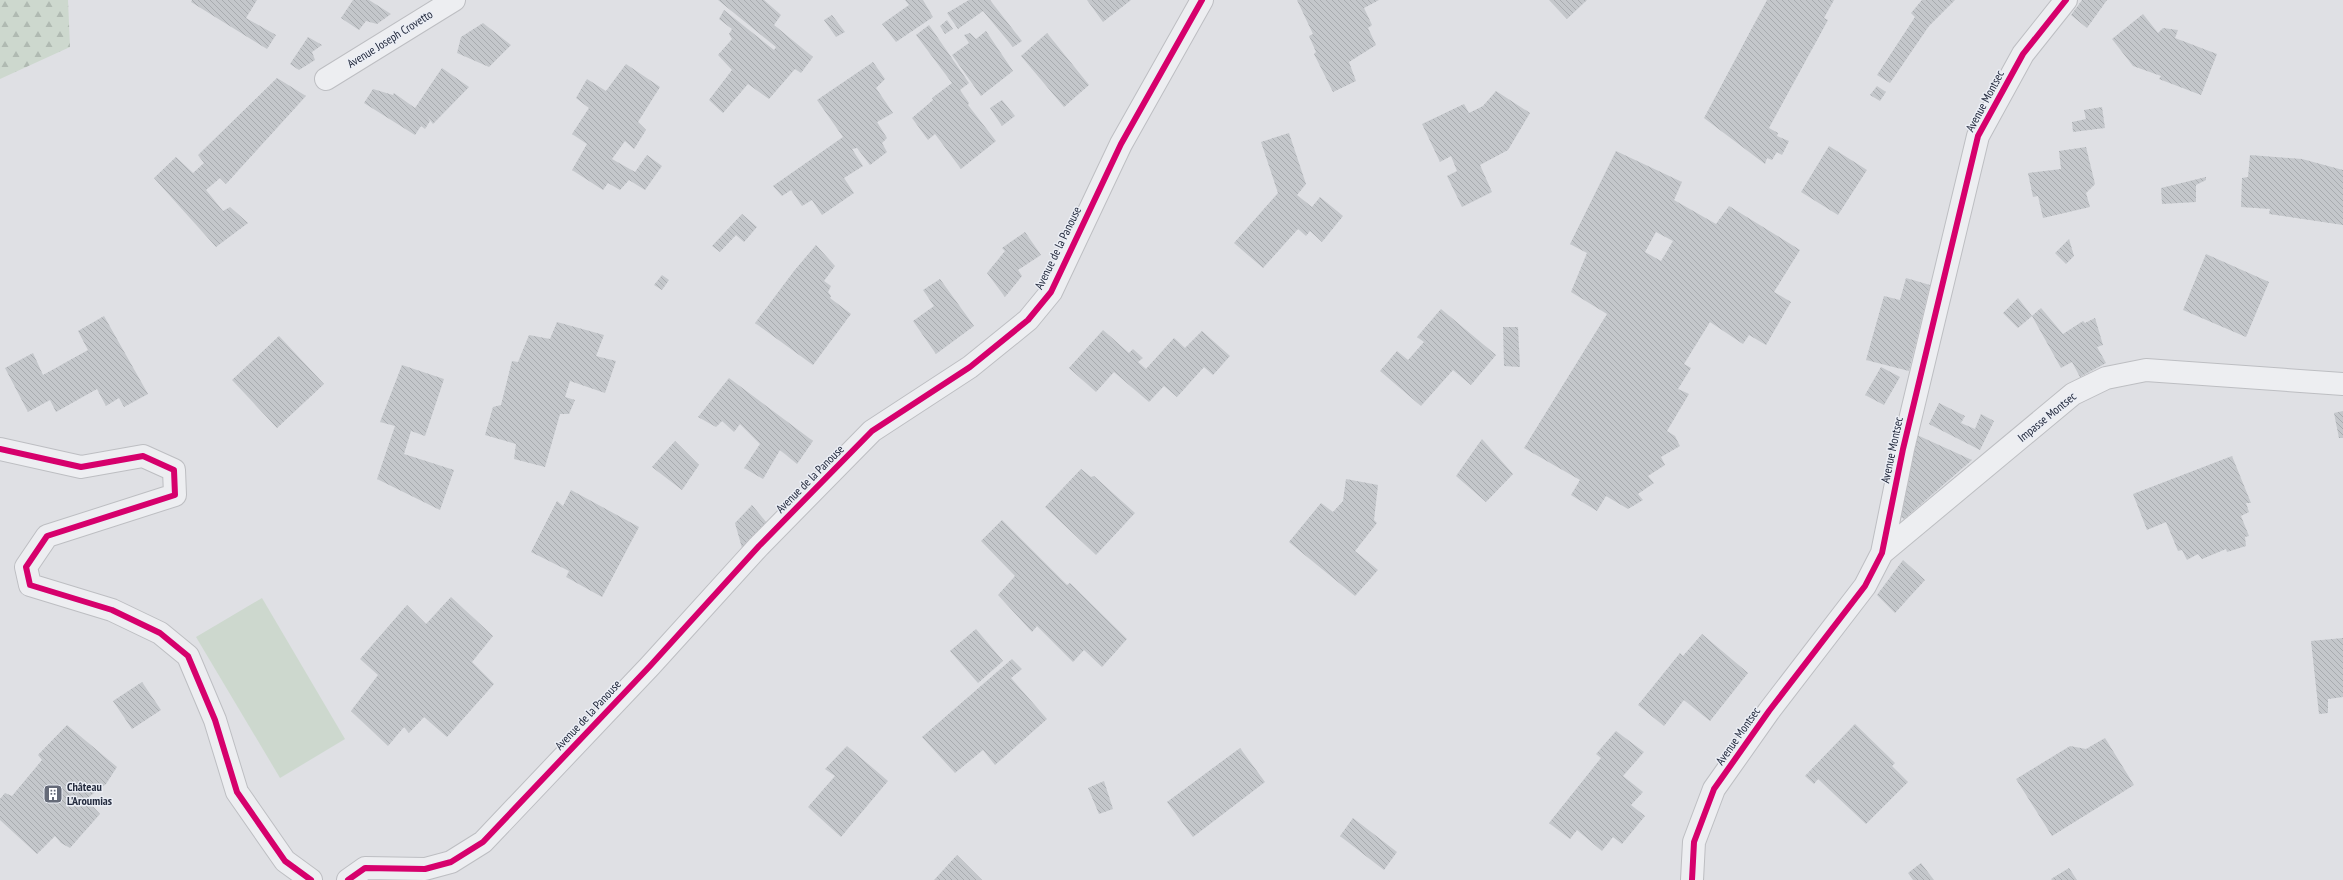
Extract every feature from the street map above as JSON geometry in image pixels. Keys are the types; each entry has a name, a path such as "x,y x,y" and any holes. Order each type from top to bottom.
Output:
{"street":[{"name":"Avenue Joseph Crovetto","path":"326,79 454,0"},
{"name":"Avenue de la Panouse","path":"348,880 365,868 425,869 451,862 483,842 650,666 759,546 872,432 970,367 1028,320 1051,292 1121,144 1202,0"},
{"name":"Avenue Montsec","path":"1692,880 1694,842 1714,789 1769,711 1865,586 1882,553 1903,449 1978,136 2023,54 2066,0"},
{"name":"Impasse Montsec","path":"1882,553 2073,394 2106,378 2146,370 2343,384"},
{"path":"0,449 81,467 143,456 174,470 175,495 47,536 26,567 30,585 112,610 160,633 188,656 215,720 237,792 285,861 311,880"}],"green space":[{"path":"0,0 68,0 70,47 0,79"},
{"path":"262,598 345,739 280,778 196,637"}],"building":[{"path":"192,0 257,0 246,18 276,35 267,49 191,2"},
{"path":"353,0 369,0 391,14 377,24 366,21 359,30 341,18"},
{"path":"718,0 764,0 781,15 774,25 813,57 801,73 795,69 769,99 748,84 723,113 709,100 732,70 718,55 732,39 729,34 732,29 719,19 724,10 774,50 776,47"},
{"path":"905,0 923,0 933,17 896,42 882,24 909,5"},
{"path":"969,0 990,0 1022,41 1013,47 983,11 958,29 947,13"},
{"path":"1087,0 1131,0 1103,22"},
{"path":"1297,0 1379,0 1364,8 1372,25 1368,28 1376,45 1349,62 1356,81 1333,92 1314,54 1316,52 1309,36 1313,34"},
{"path":"1549,0 1587,0 1567,19"},
{"path":"1767,0 1834,0 1824,18 1828,20 1769,128 1778,133 1777,136 1789,141 1782,155 1777,152 1772,160 1767,158 1765,164 1704,118"},
{"path":"1922,0 1955,0 1929,26 1890,83 1877,75 1915,17 1911,13"},
{"path":"2082,0 2107,0 2087,28 2071,15"},
{"path":"2143,14 2158,33 2163,28 2178,30 2175,38 2217,54 2201,95 2159,79 2161,76 2133,66 2112,39"},
{"path":"832,15 845,32 836,37 824,20"},
{"path":"947,20 953,29 945,34 940,26"},
{"path":"483,23 511,45 489,67 457,53 461,37"},
{"path":"929,25 969,83 960,90 969,103 968,105 996,141 961,169 935,134 928,140 912,118 933,100 932,98 952,83 916,35"},
{"path":"986,31 1013,71 981,96 952,55 969,43 964,35 970,33 976,39"},
{"path":"1047,33 1089,85 1064,107 1021,56"},
{"path":"308,37 322,45 312,52 315,60 299,70 290,64"},
{"path":"873,62 885,79 876,88 893,113 877,122 887,138 882,143 887,152 870,165 857,148 852,149 863,166 844,178 854,193 822,215 812,200 802,206 791,190 782,196 773,186 843,137 817,100"},
{"path":"626,64 660,87 638,122 646,130 634,149 625,141 612,159 635,172 647,155 662,166 645,190 629,180 620,190 608,183 603,190 572,170 587,144 572,134 589,108 576,98 587,79 606,91"},
{"path":"442,68 469,87 433,124 427,116 430,121 425,129 421,126 415,135 364,103 373,89 393,95 394,93 415,108"},
{"path":"277,78 306,96 226,184 220,178 206,190 223,211 230,207 248,223 216,247 154,178 176,157 193,173 204,163 198,155"},
{"path":"1877,86 1886,92 1880,101 1870,95"},
{"path":"1496,91 1530,113 1508,150 1480,165 1492,192 1462,207 1447,176 1457,171 1451,156 1440,162 1422,124 1464,104 1469,113 1483,106"},
{"path":"1002,100 1015,116 1002,126 990,108"},
{"path":"2102,107 2105,128 2073,132 2072,122 2086,119 2084,110"},
{"path":"1289,133 1306,184 1297,195 1312,207 1320,197 1343,216 1322,242 1310,231 1306,236 1298,229 1263,268 1234,243 1278,193 1261,142"},
{"path":"1829,146 1867,170 1838,215 1801,192"},
{"path":"2086,147 2095,184 2086,193 2090,207 2043,218 2038,196 2033,197 2028,173 2061,169 2059,151"},
{"path":"1616,151 1682,182 1674,200 1716,224 1729,206 1800,250 1774,292 1791,302 1766,345 1749,335 1743,344 1710,322 1684,364 1691,368 1678,389 1689,394 1667,431 1675,436 1680,446 1661,457 1665,465 1648,476 1654,483 1638,494 1643,500 1628,509 1606,496 1597,511 1571,495 1580,480 1524,448 1607,314 1571,292 1587,253 1570,244","holes":["1656,232 1673,241 1661,261 1645,252"]},
{"path":"2250,155 2302,159 2343,170 2343,225 2269,214 2270,209 2241,207 2242,178 2248,177"},
{"path":"2206,177 2206,180 2196,185 2196,202 2162,204 2161,188"},
{"path":"742,214 757,227 744,242 736,235 720,252 712,246"},
{"path":"1025,232 1041,255 1018,270 1022,276 1005,297 987,273 1005,251 1002,248"},
{"path":"2069,239 2074,256 2066,264 2055,253"},
{"path":"816,245 835,266 824,281 831,286 828,292 831,296 830,298 851,314 813,365 755,323 794,271"},
{"path":"2206,254 2269,282 2246,337 2183,310"},
{"path":"662,275 669,280 662,290 654,285"},
{"path":"1906,278 1930,285 1909,371 1866,360 1884,296 1900,300"},
{"path":"940,279 974,326 936,354 913,321 934,306 923,290"},
{"path":"2018,298 2032,316 2018,328 2003,313"},
{"path":"2041,308 2063,334 2083,321 2085,323 2095,318 2103,345 2097,347 2106,363 2080,377 2072,362 2061,368 2032,316"},
{"path":"1441,309 1496,355 1471,385 1453,370 1421,406 1380,371 1397,351 1408,360 1424,342 1417,337"},
{"path":"104,316 148,394 124,407 119,398 106,406 97,389 56,412 50,400 28,412 5,368 33,353 43,375 88,350 78,331"},
{"path":"557,322 604,335 596,356 616,361 605,393 570,381 565,397 575,400 569,414 560,414 545,467 514,459 516,444 485,435 493,407 501,405 512,361 518,362 529,335 550,339"},
{"path":"1503,327 1518,327 1520,367 1504,366"},
{"path":"1103,330 1129,353 1133,349 1143,358 1138,362 1146,369 1174,338 1185,348 1202,331 1230,356 1213,375 1204,367 1177,397 1164,386 1149,402 1114,372 1096,392 1069,368"},
{"path":"279,336 324,384 277,428 232,380"},
{"path":"402,365 444,379 425,436 411,431 404,454 454,470 440,510 377,479 395,426 380,422"},
{"path":"1881,367 1900,377 1884,405 1865,395"},
{"path":"729,378 813,441 797,464 780,450 763,479 744,468 760,444 740,424 734,432 722,421 716,427 698,417"},
{"path":"1939,403 1965,416 1961,423 1975,429 1981,414 1994,421 1980,450 1929,424"},
{"path":"2343,411 2343,438 2339,438 2334,413"},
{"path":"1917,435 1972,460 1904,519 1899,516"},
{"path":"1482,439 1513,474 1486,502 1456,476"},
{"path":"675,441 699,465 682,490 652,467"},
{"path":"2232,456 2251,503 2246,503 2249,512 2241,516 2249,536 2245,537 2246,546 2227,552 2226,549 2202,559 2198,554 2187,560 2182,550 2178,551 2166,522 2147,530 2133,494"},
{"path":"1081,469 1091,477 1094,476 1135,513 1096,555 1045,507"},
{"path":"1346,479 1378,485 1374,520 1377,523 1355,551 1378,570 1355,596 1289,542 1321,503 1333,512 1343,501"},
{"path":"571,490 639,527 602,597 566,577 569,571 531,552 557,501 563,506"},
{"path":"752,505 767,523 742,548 735,523"},
{"path":"1002,520 1067,585 1070,583 1127,639 1102,667 1084,650 1073,662 1037,626 1032,632 998,595 1015,576 981,541"},
{"path":"1903,560 1925,580 1895,613 1877,595"},
{"path":"451,597 493,636 472,662 494,684 447,737 424,717 409,733 404,727 388,746 351,711 378,675 360,659 407,605 426,624"},
{"path":"976,629 1003,661 978,683 950,651"},
{"path":"1702,634 1748,673 1710,721 1684,700 1664,726 1638,705 1680,653 1683,656"},
{"path":"2343,638 2343,697 2328,699 2328,713 2319,714 2311,641"},
{"path":"1012,659 1022,669 1011,678 1047,719 995,765 983,750 955,773 922,737"},
{"path":"142,682 161,710 132,729 113,701"},
{"path":"1855,724 1895,763 1892,766 1908,782 1866,824 1818,779 1814,784 1805,776"},
{"name":"Château L'Aroumias","path":"67,725 117,767 106,784 86,799 100,814 70,848 61,843 55,836 37,854 0,820 0,799 5,793 12,796 42,760 38,755"},
{"path":"1616,731 1644,752 1623,776 1643,792 1631,805 1645,816 1622,844 1613,837 1602,851 1577,830 1570,839 1549,823 1601,758 1596,754"},
{"path":"2105,738 2134,785 2052,836 2016,779 2070,746 2086,749"},
{"path":"847,746 888,781 841,837 808,807 835,776 825,769"},
{"path":"1240,748 1265,782 1193,837 1167,802"},
{"path":"1104,781 1113,809 1099,814 1088,788"},
{"path":"1353,818 1397,852 1384,870 1340,836"},
{"path":"957,855 982,880 934,880"},
{"path":"1921,863 1934,880 1913,880 1908,873"},
{"path":"2069,868 2077,880 2051,879"}],"cycle path":[{"path":"348,880 365,868 425,869 451,862 483,842 650,666 759,546 872,431 970,367 1028,320 1051,292 1121,144 1202,0"},
{"path":"1692,880 1694,842 1714,789 1769,711 1865,586 1882,553 1903,449 1978,136 2023,54 2066,0"},
{"path":"0,449 81,467 143,456 174,470 175,495 47,536 26,567 30,585 112,610 160,633 188,656 215,720 237,792 285,861 311,880"}],"place":[{"name":"Château L'Aroumias","path":"53,794"}]}
